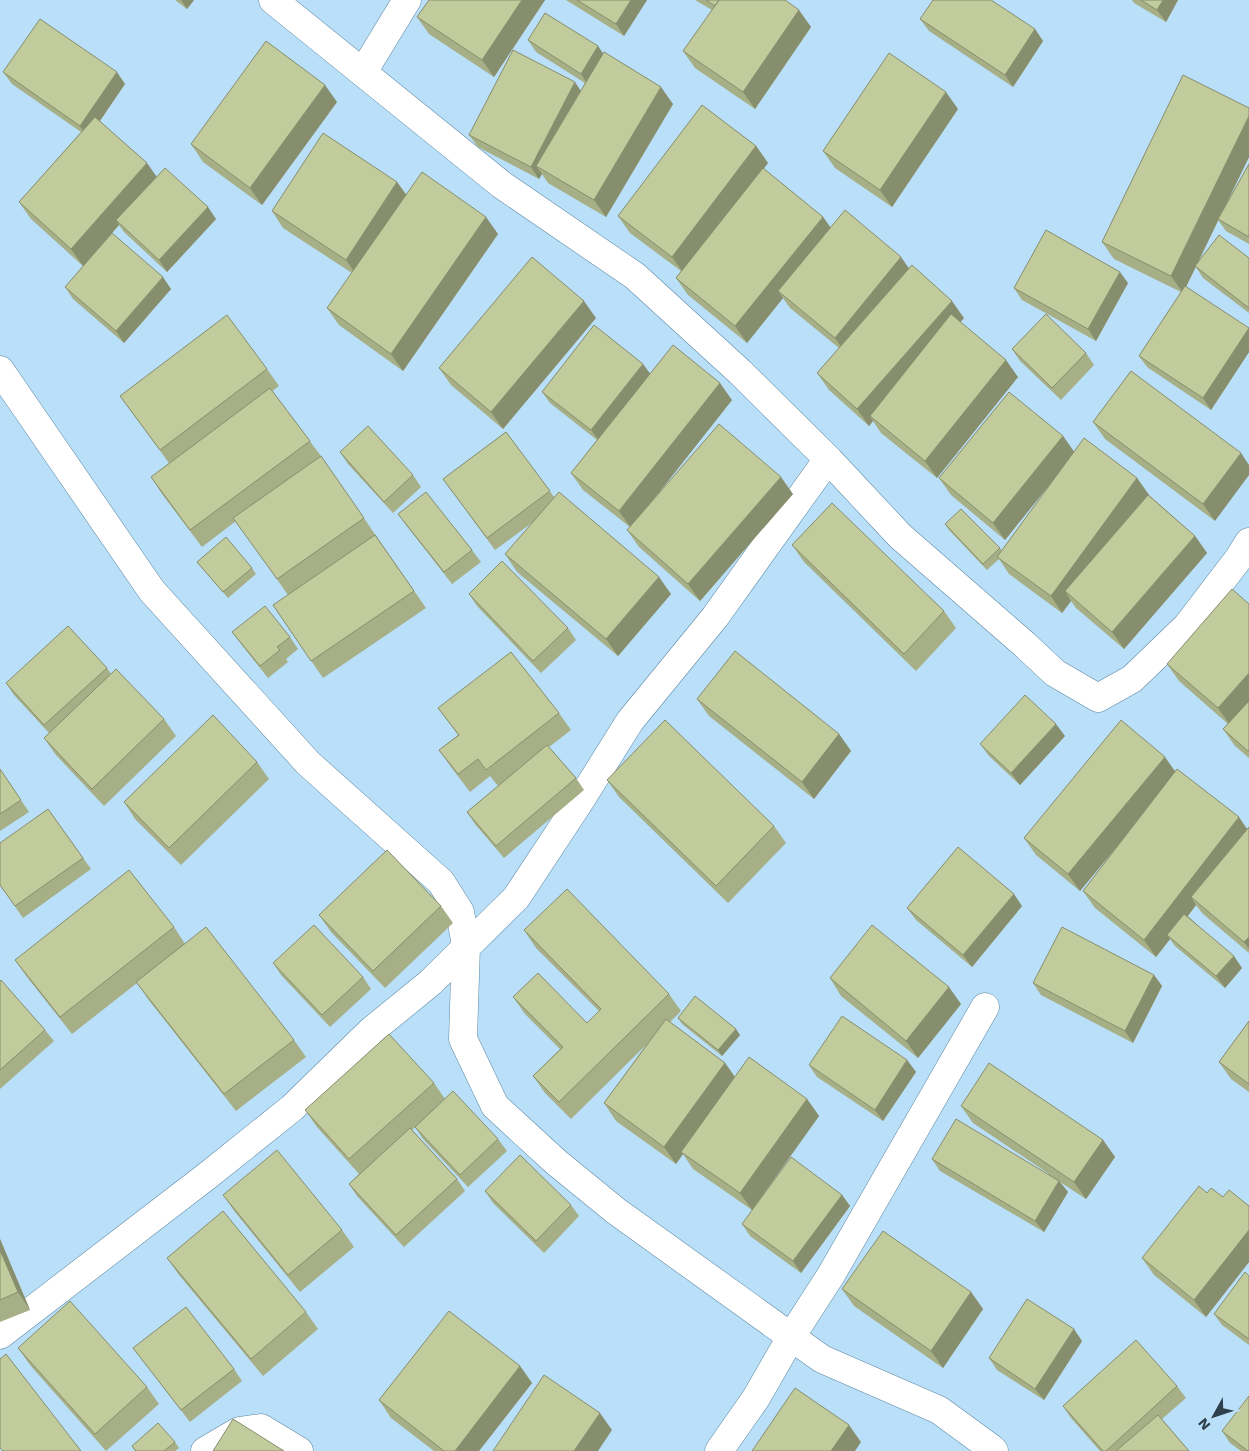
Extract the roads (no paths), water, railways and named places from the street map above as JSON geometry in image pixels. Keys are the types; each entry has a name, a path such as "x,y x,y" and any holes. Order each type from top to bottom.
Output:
{"street":[{"path":"273,0 502,184 635,276 740,372 828,459 900,536 1024,644 1055,674 1098,698 1132,679 1187,626 1246,555"},
{"path":"364,72 407,0"},
{"path":"0,370 152,591 308,763 441,882 460,912 466,946 463,1039 495,1106 556,1162 616,1211 822,1359 939,1410 994,1451"},
{"path":"0,1335 207,1176 292,1108 371,1031 431,982 516,898 630,721 715,617 828,459"},
{"path":"719,1451 756,1398 791,1337 836,1266 985,1007"},
{"path":"205,1451 239,1431 261,1428 299,1451"}]}
